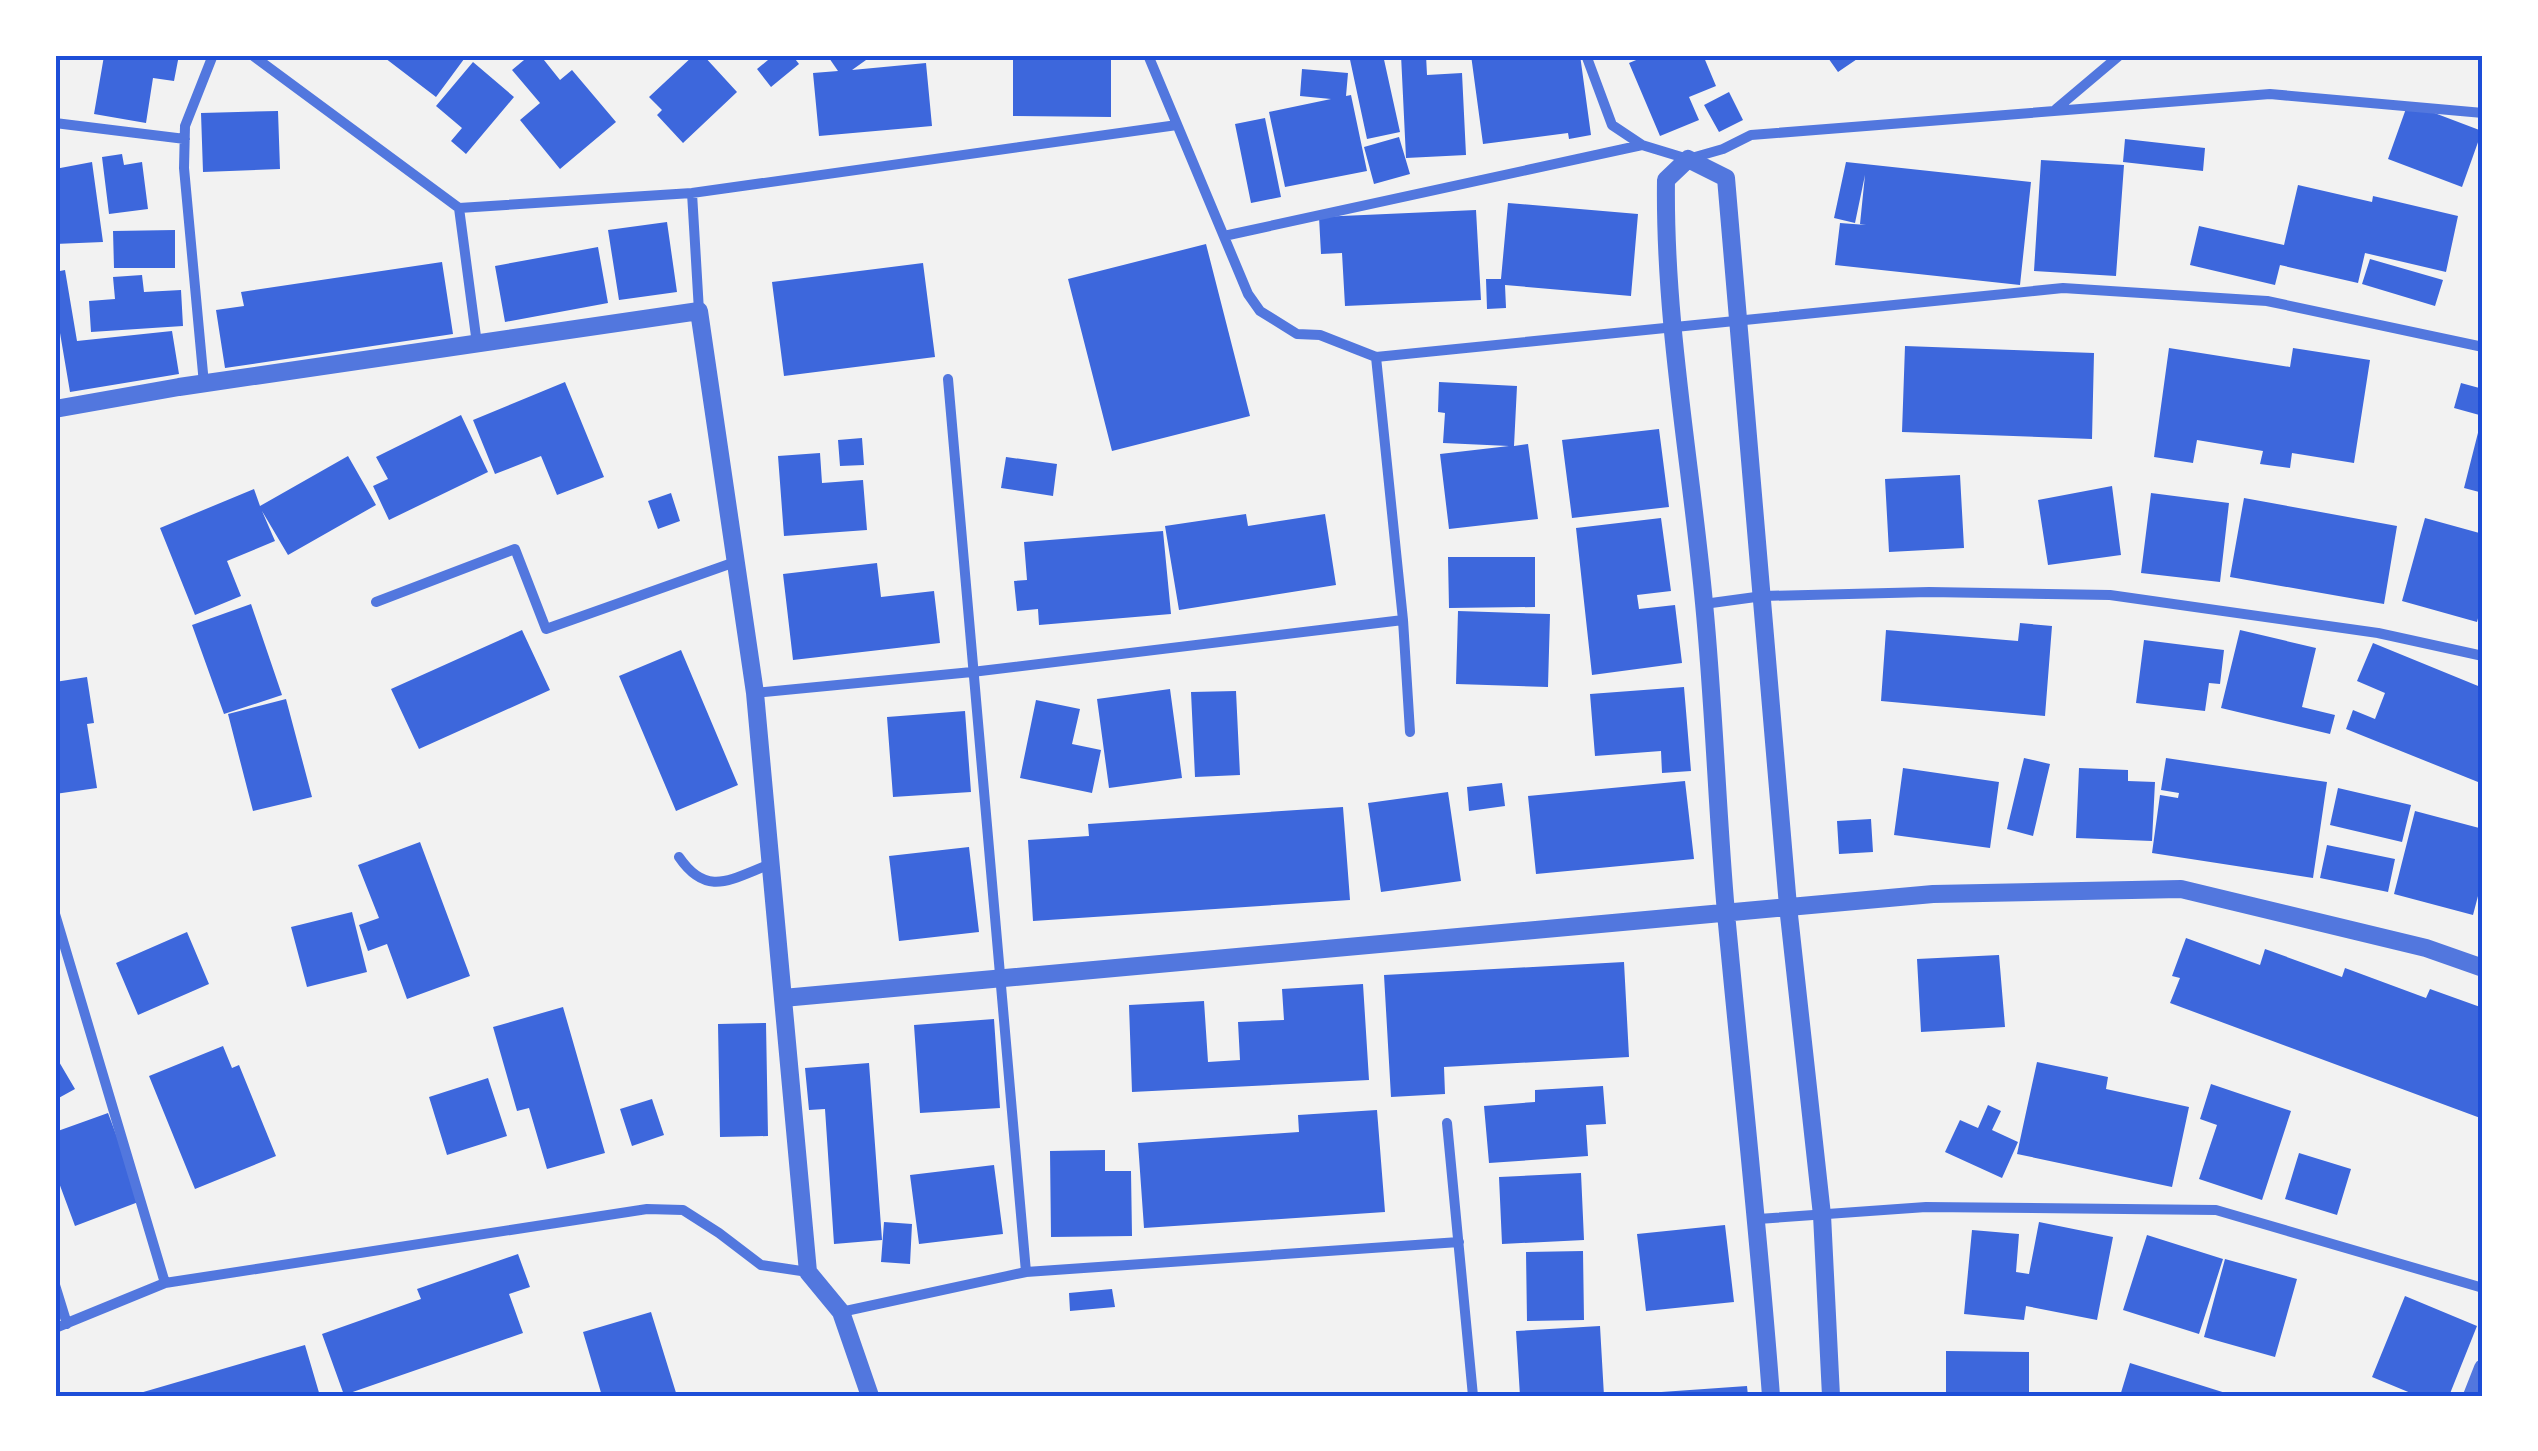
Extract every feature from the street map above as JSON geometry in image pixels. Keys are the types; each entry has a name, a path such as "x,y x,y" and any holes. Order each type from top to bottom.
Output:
{"street":[{"path":"204,384 184,139 185,126 213,55"},
{"path":"252,55 459,208 692,193 1178,124"},
{"path":"1148,55 1248,294 1260,311 1297,334 1320,335 1376,357 2063,288 2267,302 2483,348"},
{"path":"1586,55 1612,125 1642,146 1688,159 1726,178 1788,906 1822,1215 1831,1396"},
{"path":"2054,111 2120,55"},
{"path":"1771,1396 1758,1219 1726,912 1704,604 1673,325 1666,180 1688,159 1724,149 1751,135 2270,94 2483,113"},
{"path":"55,122 184,139"},
{"path":"1224,236 1642,146"},
{"path":"692,193 698,311 755,693 808,1272 841,1312 870,1396"},
{"path":"459,208 477,345"},
{"path":"55,410 204,384 698,311"},
{"path":"1376,357 1410,732"},
{"path":"948,379 1026,1272"},
{"path":"376,602 515,549 546,629 735,562"},
{"path":"1704,604 1764,596 1929,592 2110,595 2378,633 2483,656"},
{"path":"755,693 972,672 1402,620"},
{"path":"679,858 691,876 703,882 732,878 771,864"},
{"path":"783,998 1932,894 2181,888 2426,948 2483,968"},
{"path":"55,914 166,1283"},
{"path":"1447,1123 1473,1396"},
{"path":"1758,1219 1926,1208 2216,1210 2483,1288"},
{"path":"55,1285 61,1326 166,1283 647,1209 683,1210 761,1265 808,1272"},
{"path":"841,1312 1026,1272 1459,1242"},
{"path":"2472,1396 2483,1368"}],"building":[{"path":"123,55 179,55 174,81 153,78 146,123 94,114 104,56 122,60"},
{"path":"381,55 467,55 436,97"},
{"path":"530,55 540,55 560,80 572,70 616,122 560,169 520,120 540,103 512,70"},
{"path":"694,55 703,55 737,92 683,143 657,115 662,110 649,97"},
{"path":"774,55 792,55 799,64 771,87 757,69"},
{"path":"827,55 873,55 852,70 926,63 932,126 819,136 813,73 838,71"},
{"path":"1013,55 1111,55 1111,117 1013,116"},
{"path":"1349,55 1383,55 1400,132 1367,139"},
{"path":"1401,55 1426,55 1427,75 1462,73 1466,155 1406,158"},
{"path":"1471,55 1580,55 1591,135 1569,139 1568,133 1483,144"},
{"path":"1648,55 1703,55 1716,86 1689,97 1699,120 1660,136 1629,63"},
{"path":"1826,55 1863,55 1838,72"},
{"path":"473,62 514,97 466,154 451,141 462,128 436,106"},
{"path":"1302,69 1348,73 1346,96 1351,95 1367,171 1285,187 1269,112 1331,99 1300,96"},
{"path":"1729,92 1743,120 1719,132 1704,105"},
{"path":"2408,103 2482,131 2462,187 2388,159"},
{"path":"278,111 280,169 203,172 201,113"},
{"path":"1265,118 1281,197 1251,203 1235,124"},
{"path":"1399,137 1410,174 1374,184 1364,147"},
{"path":"2125,139 2205,148 2203,171 2123,162"},
{"path":"122,154 124,165 142,162 148,209 109,214 102,157"},
{"path":"2041,160 2124,165 2116,276 2034,271"},
{"path":"92,162 103,242 55,244 55,169"},
{"path":"1846,162 2031,182 2020,285 1835,265 1840,223 1866,225 1860,224 1865,175 1855,223 1834,218"},
{"path":"2298,185 2372,202 2373,196 2458,216 2446,272 2365,253 2358,283 2280,265 2275,285 2190,265 2199,226 2284,245"},
{"path":"1508,203 1638,214 1631,296 1505,285 1506,308 1487,309 1486,279 1501,279"},
{"path":"1476,210 1481,300 1345,306 1342,253 1321,254 1319,217"},
{"path":"667,222 677,292 619,300 608,230"},
{"path":"175,230 175,268 114,268 113,231"},
{"path":"1206,244 1250,416 1112,451 1068,279"},
{"path":"598,247 608,303 505,322 495,266"},
{"path":"2370,259 2443,280 2435,306 2362,284"},
{"path":"442,262 453,334 225,368 216,310 244,306 241,292"},
{"path":"923,263 935,357 784,376 772,282"},
{"path":"65,270 77,341 172,331 179,374 70,392 60,333 55,332 55,272"},
{"path":"142,275 144,292 181,290 183,326 91,332 89,301 115,299 113,277"},
{"path":"1905,346 2094,353 2092,439 1902,432"},
{"path":"2169,348 2290,367 2293,348 2370,360 2354,463 2292,453 2290,468 2260,464 2263,451 2197,440 2193,463 2154,457"},
{"path":"565,382 604,477 557,495 541,456 495,474 473,420"},
{"path":"1439,382 1517,386 1514,446 1528,444 1538,519 1449,529 1440,454 1509,446 1443,443 1445,413 1438,412"},
{"path":"2461,383 2483,389 2483,416 2454,408"},
{"path":"461,415 488,472 389,520 373,486 388,479 376,457"},
{"path":"2483,417 2483,493 2464,488"},
{"path":"1659,429 1669,507 1572,518 1562,440"},
{"path":"862,438 864,465 840,466 838,440"},
{"path":"820,453 822,483 863,480 867,530 784,536 778,456"},
{"path":"348,456 376,505 288,555 262,511 275,541 227,561 241,596 195,615 160,528 254,489 260,506"},
{"path":"1006,457 1057,464 1053,496 1001,488"},
{"path":"1960,475 1964,548 1889,552 1885,479"},
{"path":"2112,486 2121,555 2048,565 2038,500"},
{"path":"671,493 680,521 658,529 648,501"},
{"path":"2151,493 2229,503 2220,582 2141,573"},
{"path":"2244,498 2397,526 2384,604 2230,577"},
{"path":"1246,514 1248,526 1325,514 1336,585 1179,610 1165,526"},
{"path":"1661,518 1671,591 1637,595 1639,609 1675,605 1682,663 1592,675 1576,528"},
{"path":"2425,518 2483,534 2483,599 2477,622 2402,601"},
{"path":"1163,531 1171,614 1039,625 1038,609 1017,611 1014,581 1027,580 1024,542"},
{"path":"1448,557 1535,557 1535,607 1449,608"},
{"path":"877,563 881,597 934,591 940,643 793,660 783,574"},
{"path":"251,604 282,695 224,714 192,625"},
{"path":"1458,611 1550,614 1548,687 1456,684"},
{"path":"2020,623 2052,626 2045,716 1881,701 1886,630 2018,641"},
{"path":"522,630 550,690 419,749 391,689"},
{"path":"2240,630 2316,648 2302,707 2335,715 2330,734 2221,708"},
{"path":"2144,640 2224,650 2220,684 2209,683 2205,711 2136,703"},
{"path":"2373,643 2483,688 2483,784 2346,729 2353,710 2375,719 2385,693 2357,681"},
{"path":"681,650 738,785 676,811 619,676"},
{"path":"87,677 94,723 87,724 97,788 55,794 55,682"},
{"path":"1684,687 1691,771 1662,773 1661,751 1595,756 1590,694"},
{"path":"1170,689 1182,778 1109,788 1097,699"},
{"path":"1236,691 1240,775 1195,777 1191,692"},
{"path":"286,699 312,797 253,811 228,714"},
{"path":"1036,700 1080,709 1072,744 1101,750 1092,793 1020,778"},
{"path":"965,711 971,792 893,797 887,717"},
{"path":"2024,758 2050,764 2033,836 2007,829"},
{"path":"2166,758 2327,782 2313,878 2152,853 2160,795 2178,798 2179,793 2161,790"},
{"path":"1903,768 1999,782 1990,848 1894,835"},
{"path":"2079,768 2128,770 2128,781 2155,782 2152,841 2076,838"},
{"path":"1685,781 1694,859 1536,874 1528,796"},
{"path":"1502,783 1505,806 1469,811 1467,787"},
{"path":"2338,788 2411,805 2402,842 2330,825"},
{"path":"1448,792 1461,881 1381,892 1368,803"},
{"path":"1343,807 1350,900 1033,921 1028,840 1089,836 1088,824"},
{"path":"2415,811 2483,829 2483,877 2473,915 2394,894"},
{"path":"1871,819 1873,852 1839,854 1837,821"},
{"path":"420,842 470,976 407,999 387,944 368,951 359,925 379,918 358,865"},
{"path":"2327,845 2395,859 2388,892 2320,878"},
{"path":"969,847 979,932 899,941 889,856"},
{"path":"352,912 367,972 307,987 291,927"},
{"path":"187,932 209,984 138,1015 116,963"},
{"path":"2186,938 2260,965 2265,949 2342,977 2345,968 2426,998 2430,989 2483,1008 2483,1119 2170,1003 2180,978 2172,976"},
{"path":"1999,955 2005,1027 1921,1032 1917,959"},
{"path":"1624,962 1629,1057 1444,1067 1445,1094 1391,1097 1384,975"},
{"path":"1363,984 1369,1080 1132,1092 1129,1005 1204,1001 1208,1062 1240,1060 1238,1022 1284,1020 1282,989"},
{"path":"563,1007 605,1153 547,1169 529,1108 517,1111 493,1027"},
{"path":"994,1019 1000,1108 920,1113 914,1025"},
{"path":"766,1023 768,1136 720,1137 718,1024"},
{"path":"223,1046 232,1068 239,1065 276,1156 195,1189 149,1076"},
{"path":"55,1055 75,1089 55,1100"},
{"path":"2037,1062 2108,1077 2106,1089 2189,1107 2172,1187 2017,1154"},
{"path":"869,1063 882,1240 834,1244 825,1109 809,1110 805,1068"},
{"path":"488,1078 507,1136 447,1155 429,1097"},
{"path":"2211,1084 2291,1111 2262,1200 2199,1179 2217,1125 2200,1119"},
{"path":"1603,1086 1606,1124 1586,1125 1588,1156 1489,1163 1484,1106 1535,1102 1535,1090"},
{"path":"652,1099 664,1135 632,1146 620,1109"},
{"path":"1988,1105 2001,1111 1992,1130 2018,1142 2002,1178 1945,1152 1960,1120 1978,1128"},
{"path":"1377,1110 1385,1212 1144,1228 1138,1143 1299,1132 1298,1115"},
{"path":"108,1113 141,1201 75,1226 55,1172 55,1132"},
{"path":"1105,1150 1105,1171 1131,1171 1132,1236 1051,1237 1050,1151"},
{"path":"2299,1153 2351,1169 2337,1215 2285,1199"},
{"path":"994,1165 1003,1234 919,1244 910,1175"},
{"path":"1581,1173 1584,1240 1502,1244 1499,1177"},
{"path":"884,1222 912,1224 910,1264 881,1262"},
{"path":"2039,1222 2113,1237 2097,1320 2026,1306 2024,1320 1964,1314 1972,1230 2019,1234 2016,1272 2029,1274"},
{"path":"1725,1225 1734,1302 1646,1311 1637,1234"},
{"path":"2147,1235 2223,1259 2199,1334 2123,1310"},
{"path":"1583,1251 1584,1320 1527,1321 1526,1252"},
{"path":"518,1254 530,1287 509,1294 523,1333 344,1395 322,1334 421,1299 417,1289"},
{"path":"2225,1259 2297,1279 2275,1357 2204,1337"},
{"path":"1112,1289 1115,1307 1070,1311 1069,1293"},
{"path":"2405,1296 2477,1326 2449,1396 2418,1396 2372,1377"},
{"path":"651,1312 677,1396 602,1396 583,1332"},
{"path":"1600,1326 1604,1396 1520,1396 1516,1331"},
{"path":"305,1345 320,1396 133,1396 133,1395"},
{"path":"1946,1351 2029,1352 2029,1396 1946,1396"},
{"path":"2130,1363 2232,1395 2232,1396 2120,1396"},
{"path":"1747,1386 1748,1396 1647,1396 1647,1393"}]}
